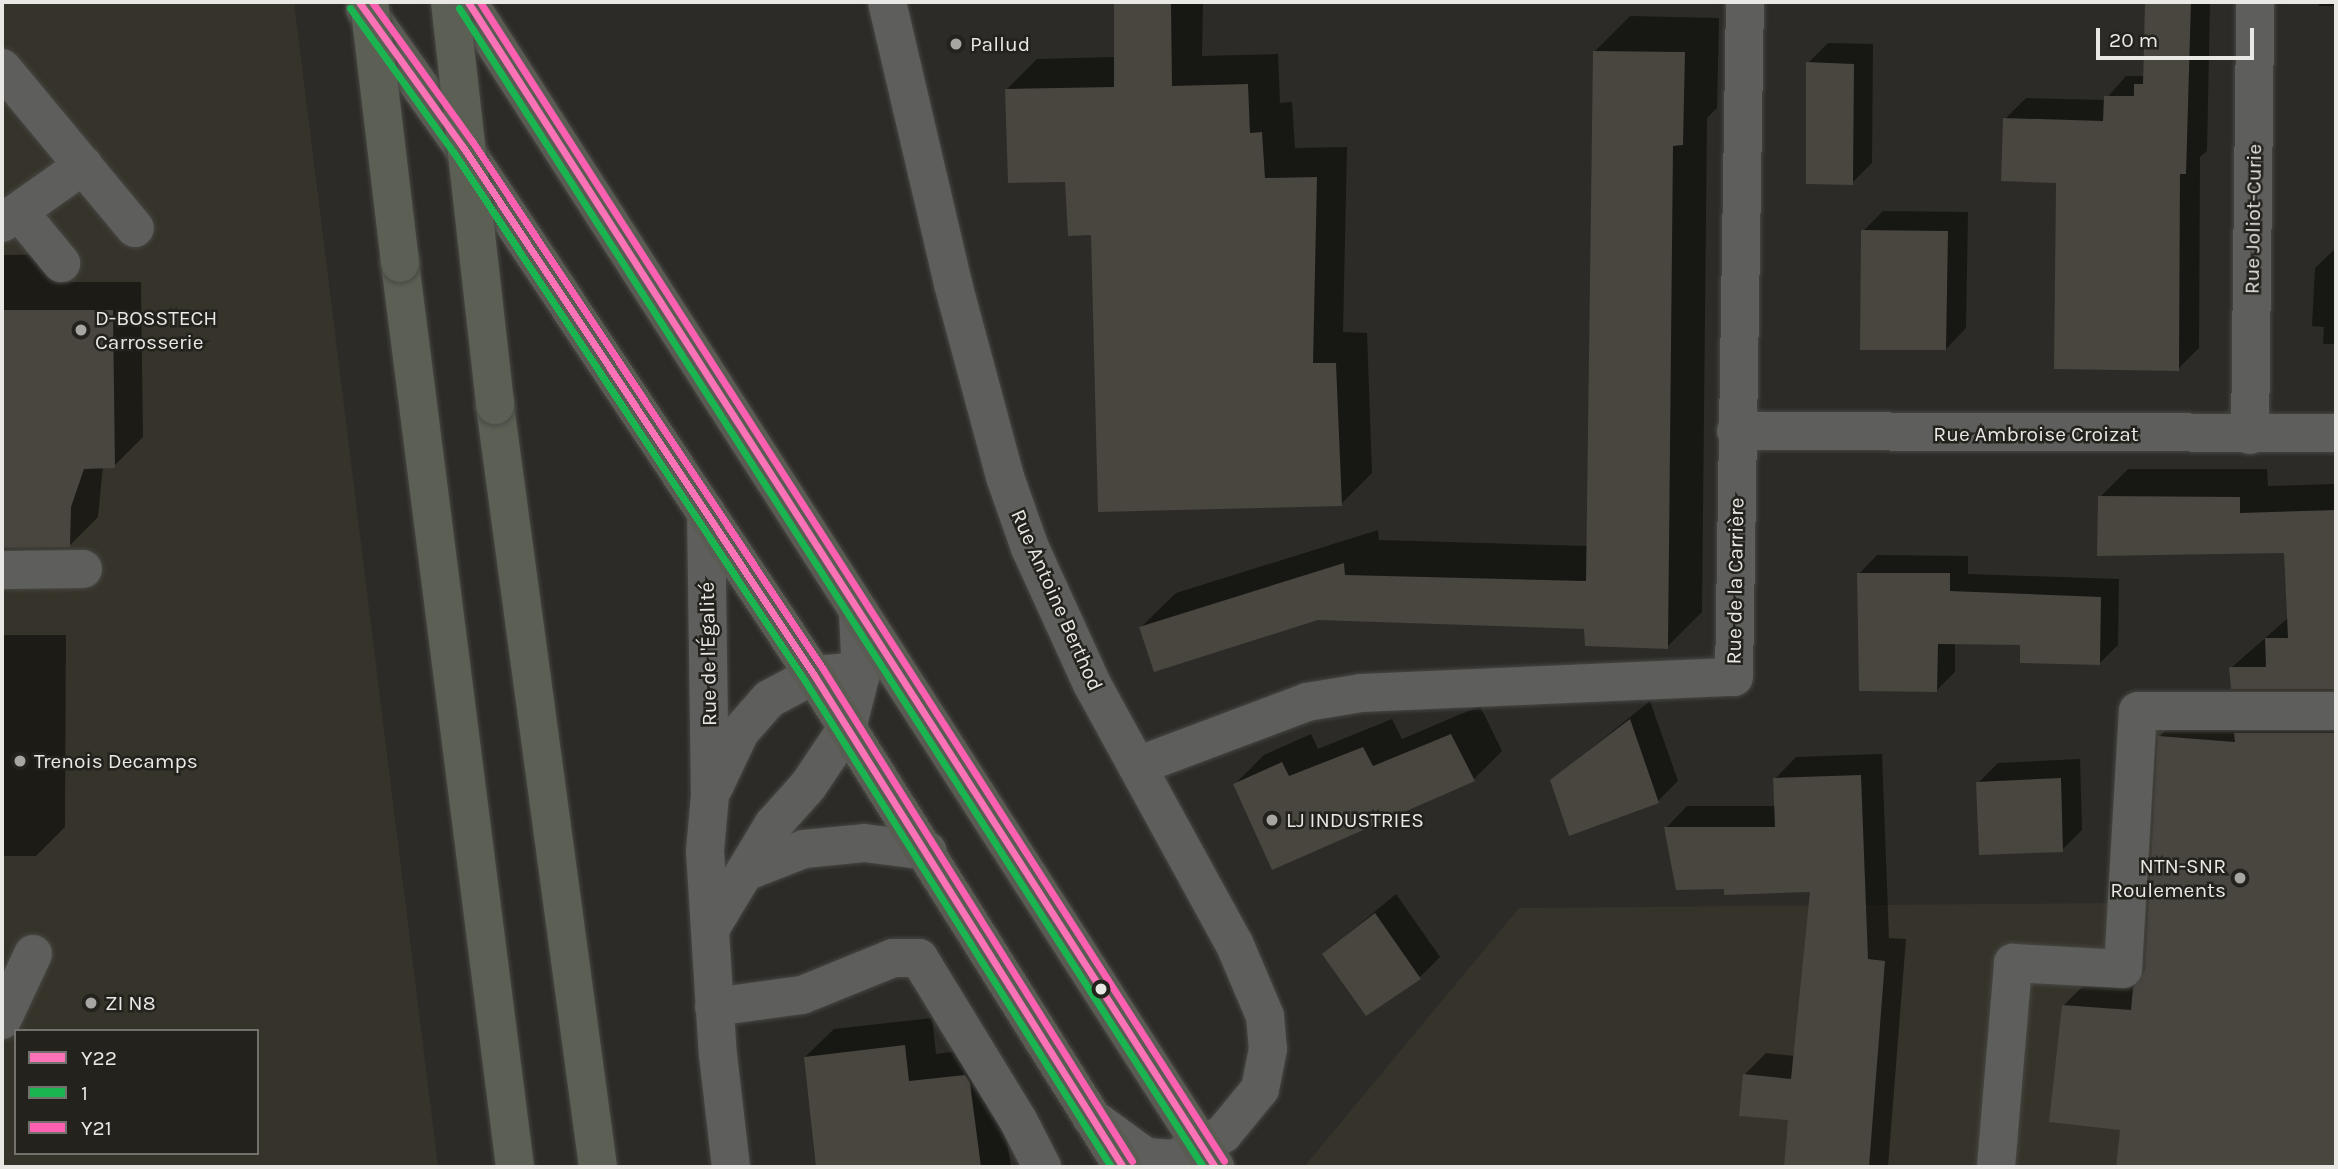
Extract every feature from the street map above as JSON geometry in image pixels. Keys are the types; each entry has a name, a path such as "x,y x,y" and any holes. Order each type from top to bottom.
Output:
{"highway":[{"path":"369,2 515,1167"},
{"path":"450,2 495,406 598,1167"}],"main road":[{"path":"359,2 463,147 814,675 1123,1167"},
{"path":"468,2 1209,1156"}],"street":[{"name":"Rue Antoine Berthod","path":"887,2 946,259 1005,477 1056,609 1137,766 1234,943 1265,1016 1268,1049 1260,1089 1209,1156 1146,1157 1091,1117"},
{"name":"Rue de la Carrière","path":"1137,766 1296,706 1361,692 1734,677 1745,2"},
{"name":"Rue Joliot-Curie","path":"2250,435 2255,2"},
{"path":"2,68 135,228"},
{"path":"61,263 11,218 84,164"},
{"name":"Rue Ambroise Croizat","path":"1736,431 2250,435 2336,433"},
{"name":"Rue de l'Égalité","path":"706,512 710,795 705,851 712,926 714,1007 731,1167"},
{"path":"2,570 83,569"},
{"path":"712,926 773,825 808,786 847,728 861,674 858,611"},
{"name":"Rue de l'Égalité","path":"710,795 740,732 769,699 814,675 861,674 911,691"},
{"path":"1996,1167 2013,963 2123,969 2138,711 2336,711"},
{"path":"745,872 804,849 864,843 926,850"},
{"path":"2,1020 33,954"},
{"path":"714,1007 802,995 893,958 919,958 962,1024 1042,1167"}],"shaded area":[{"path":"2,2 294,2 438,1167 2,1167"},
{"path":"2130,701 2336,705 2336,1167 1304,1167 1519,908 2112,903"}],"building":[{"path":"1114,2 1171,2 1172,86 1248,84 1250,133 1262,132 1265,178 1317,177 1313,363 1336,363 1342,506 1098,512 1091,235 1068,236 1065,182 1008,183 1005,89 1114,87"},
{"path":"2145,2 2191,2 2186,174 2180,174 2179,371 2054,369 2056,183 2001,181 2003,118 2103,121 2104,96 2134,96 2134,84 2143,84"},
{"path":"1593,51 1685,52 1683,145 1673,146 1668,649 1585,646 1584,629 1318,620 1154,672 1139,627 1344,563 1345,575 1586,581"},
{"path":"1806,62 1854,64 1853,185 1806,184"},
{"path":"1861,230 1948,231 1946,350 1860,350"},
{"path":"2,310 113,310 115,468 84,469 71,507 70,547 2,548"},
{"path":"2098,496 2240,497 2240,513 2336,510 2336,689 2231,689 2229,667 2266,667 2265,638 2288,638 2284,553 2097,556"},
{"path":"1857,573 1950,573 1950,591 2101,597 2100,665 2020,663 2020,645 1938,644 1937,692 1859,691"},
{"path":"1630,719 1659,803 1569,836 1550,780"},
{"name":"NTN-SNR Roulements","path":"2234,733 2336,733 2336,1167 2116,1167 2120,1130 2049,1122 2062,1005 2131,1010 2133,988 2145,970 2158,736 2235,742"},
{"path":"1451,734 1475,781 1272,870 1233,784 1282,762 1289,776 1363,747 1373,766"},
{"path":"1861,775 1868,959 1885,961 1869,1167 1784,1167 1788,1120 1739,1116 1743,1074 1791,1079 1810,892 1724,895 1724,889 1676,890 1664,827 1775,827 1773,778"},
{"path":"2061,778 2063,852 1979,855 1976,782"},
{"path":"1375,913 1421,979 1366,1016 1322,954"},
{"path":"905,1045 909,1081 965,1075 970,1083 981,1167 816,1167 804,1057"}],"transit line":[{"name":"Y22","path":"359,2 463,147 814,675 1123,1167"},
{"name":"Y21","path":"372,2 472,141 823,669 1132,1161"},
{"name":"Y22","path":"468,2 1215,1167"},
{"name":"Y21","path":"480,2 1224,1161"},
{"name":"1","path":"350,8 454,153 805,681 1111,1167"},
{"name":"1","path":"459,8 1203,1167"}],"place":[{"name":"Pallud","path":"956,44"},
{"name":"D-BOSSTECH Carrosserie","path":"81,330"},
{"name":"Trenois Decamps","path":"20,761"},
{"name":"LJ INDUSTRIES","path":"1272,820"},
{"name":"NTN-SNR Roulements","path":"2240,878"},
{"name":"ZI N8","path":"91,1003"}]}
